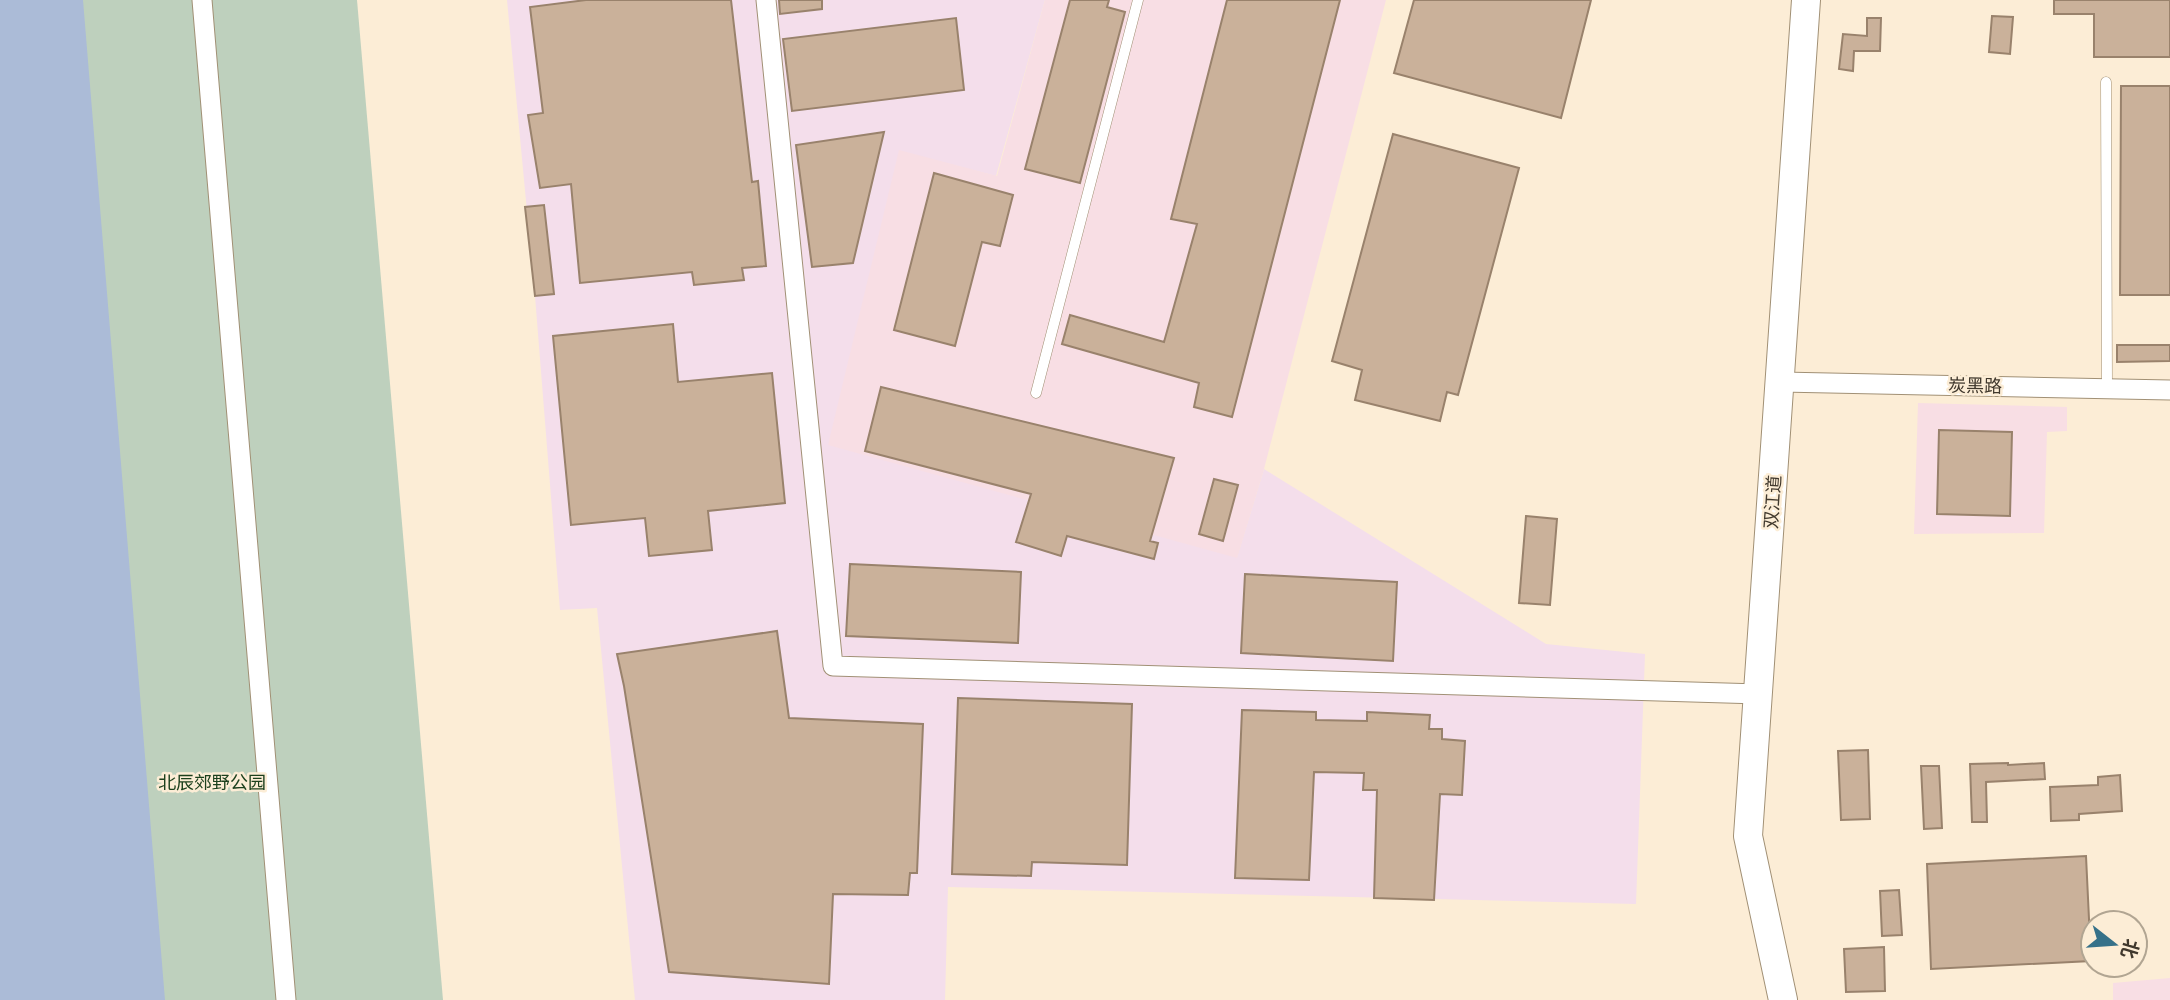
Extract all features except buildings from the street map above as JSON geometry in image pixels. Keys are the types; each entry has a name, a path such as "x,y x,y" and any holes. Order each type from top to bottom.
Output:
{"main road":[{"name":"双江道","path":"1783,1000 1748,836 1806,0"}],"street":[{"path":"202,0 285,1000"},
{"path":"766,0 833,666 1759,694"},
{"name":"炭黑路","path":"1781,382 2170,390"}],"lane":[{"path":"1036,393 1138,0"},
{"path":"2106,82 2107,388"}],"shaded area":[{"path":"507,0 1045,0 996,176 899,151 1237,557 1264,469 1546,644 1645,654 1636,904 948,887 945,1000 635,1000 597,608 560,610 535,296"},
{"path":"1045,0 1386,0 1264,469 1237,558 828,445 899,150 997,176"},
{"path":"1918,403 2067,407 2067,431 2047,432 2044,533 1914,534"},
{"path":"2170,978 2170,1000 2113,1000 2113,983"}],"green space":[{"name":"北辰郊野公园","path":"0,0 357,0 443,1000 0,1000"}],"water":[{"path":"0,0 83,0 165,1000 0,1000"}]}
